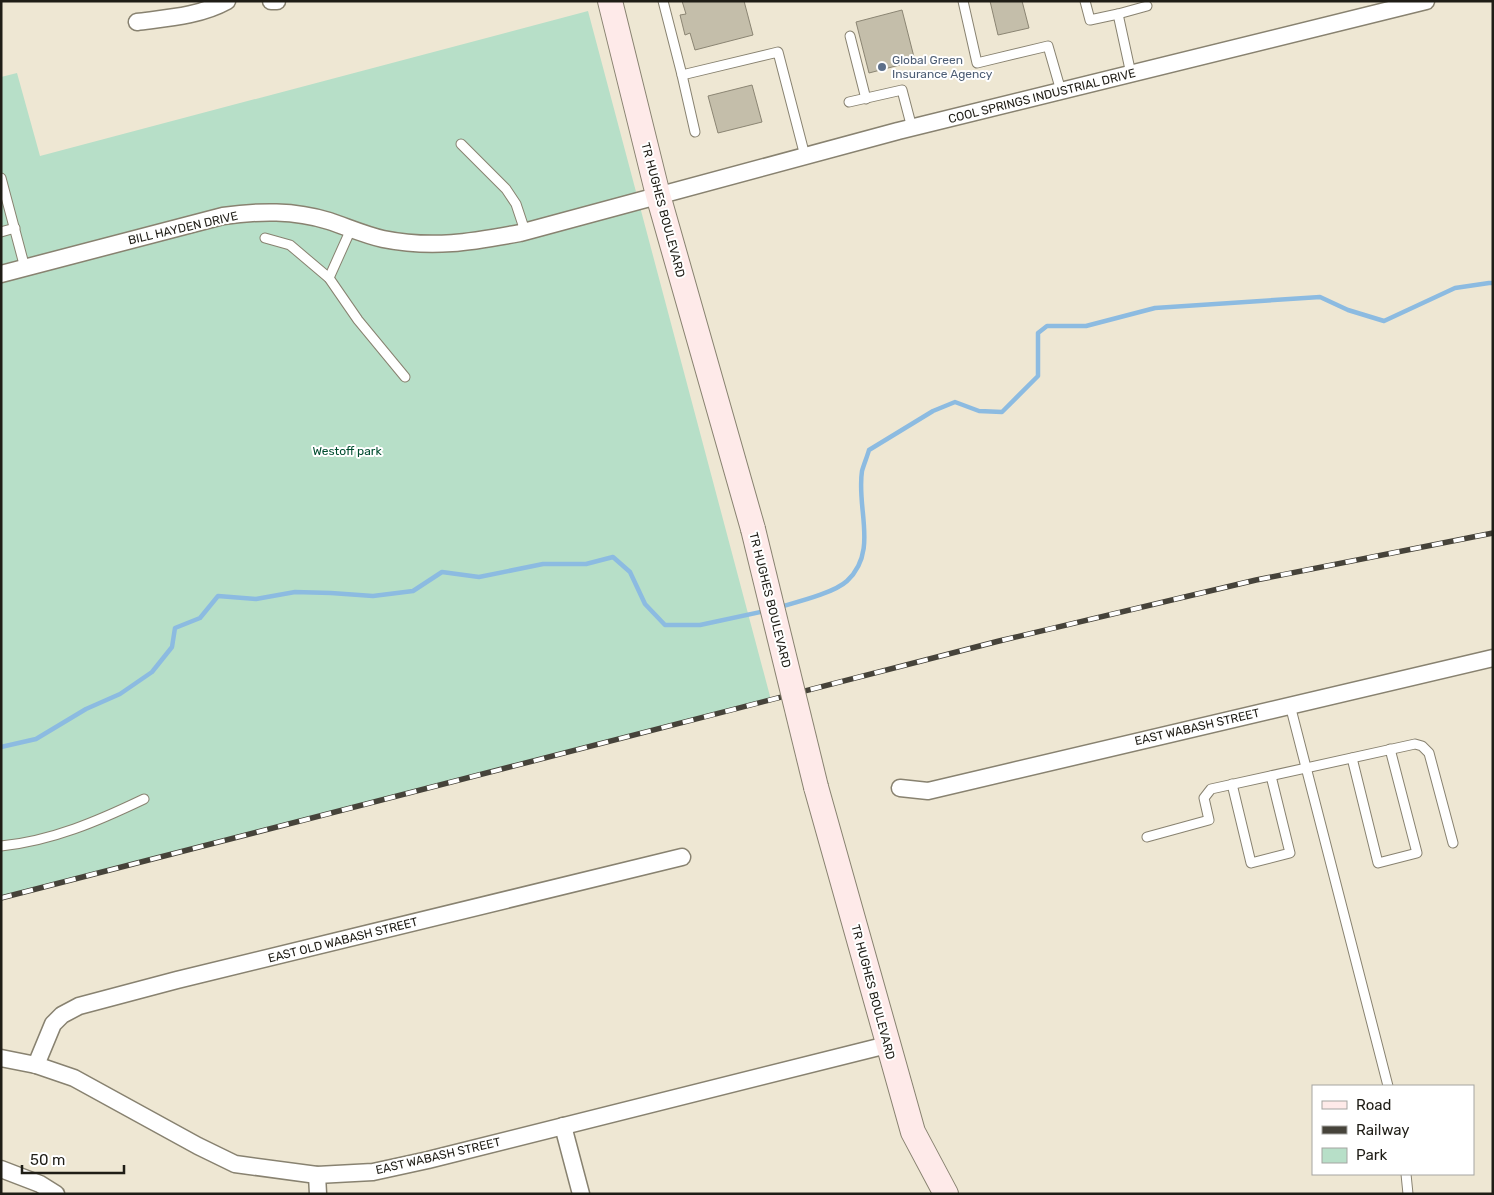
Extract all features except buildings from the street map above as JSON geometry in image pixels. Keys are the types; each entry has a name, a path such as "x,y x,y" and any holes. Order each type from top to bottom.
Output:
{"main road":[{"name":"TR HUGHES BOULEVARD","path":"610,1 658,195 714,398 753,529 816,787 887,1044 912,1132 946,1194"}],"street":[{"path":"137,22 192,14 218,6 227,1"},
{"path":"272,1 277,1"},
{"name":"COOL SPRINGS INDUSTRIAL DRIVE","path":"658,195 912,128 1426,1"},
{"name":"BILL HAYDEN DRIVE","path":"1,274 223,216 256,212 290,213 328,221 384,239 428,245 469,243 524,231 658,195"},
{"name":"EAST WABASH STREET","path":"900,788 928,791 1493,658"},
{"name":"EAST OLD WABASH STREET","path":"36,1065 53,1024 62,1015 79,1006 177,980 682,857"},
{"name":"EAST WABASH STREET","path":"1,1058 36,1065 74,1078 198,1146 235,1164 317,1175 373,1172 428,1160 887,1044"},
{"path":"563,1126 581,1194"},
{"path":"1,1169 40,1184 56,1194"},
{"path":"317,1175 318,1194"}],"lane":[{"path":"663,1 695,132"},
{"path":"963,1 977,63 1048,46 1061,91"},
{"path":"1085,1 1090,20 1148,6"},
{"path":"1118,14 1131,74"},
{"path":"850,36 866,98"},
{"path":"682,76 778,52 805,156"},
{"path":"849,102 902,90 912,128"},
{"path":"461,144 506,189 516,204 524,231"},
{"path":"1,178 25,268"},
{"path":"1,232 14,228"},
{"path":"329,278 351,229"},
{"path":"266,238 290,245 329,278 358,320 405,377"},
{"path":"1290,706 1388,1085"},
{"path":"1147,837 1209,820 1204,798 1211,789 1415,744 1422,746 1430,753 1453,843"},
{"path":"1352,758 1378,863 1417,853 1390,749"},
{"path":"1232,784 1251,863 1290,853 1271,776"},
{"path":"1,846 44,839 99,821 144,799"},
{"path":"1406,1175 1408,1194"}],"green space":[{"name":"Westoff park","path":"588,11 771,700 1,899 1,77 17,73 40,156"}],"waterway":[{"path":"780,607 815,597 833,589 847,581 857,569 864,543 862,471 869,450 933,411 955,402 979,411 1002,412 1038,376 1038,333 1047,326 1086,326 1155,308 1320,297 1348,310 1384,321 1455,288 1493,283"},
{"path":"1,747 36,739 86,709 120,694 152,672 172,647 175,628 200,618 218,596 256,599 295,592 373,596 413,591 442,572 479,577 543,564 586,564 613,557 630,572 645,604 665,625 700,625 765,611"}],"railway":[{"path":"1,898 999,641 1256,580 1493,533"}],"place":[{"name":"Global Green Insurance Agency","path":"882,67"}]}
